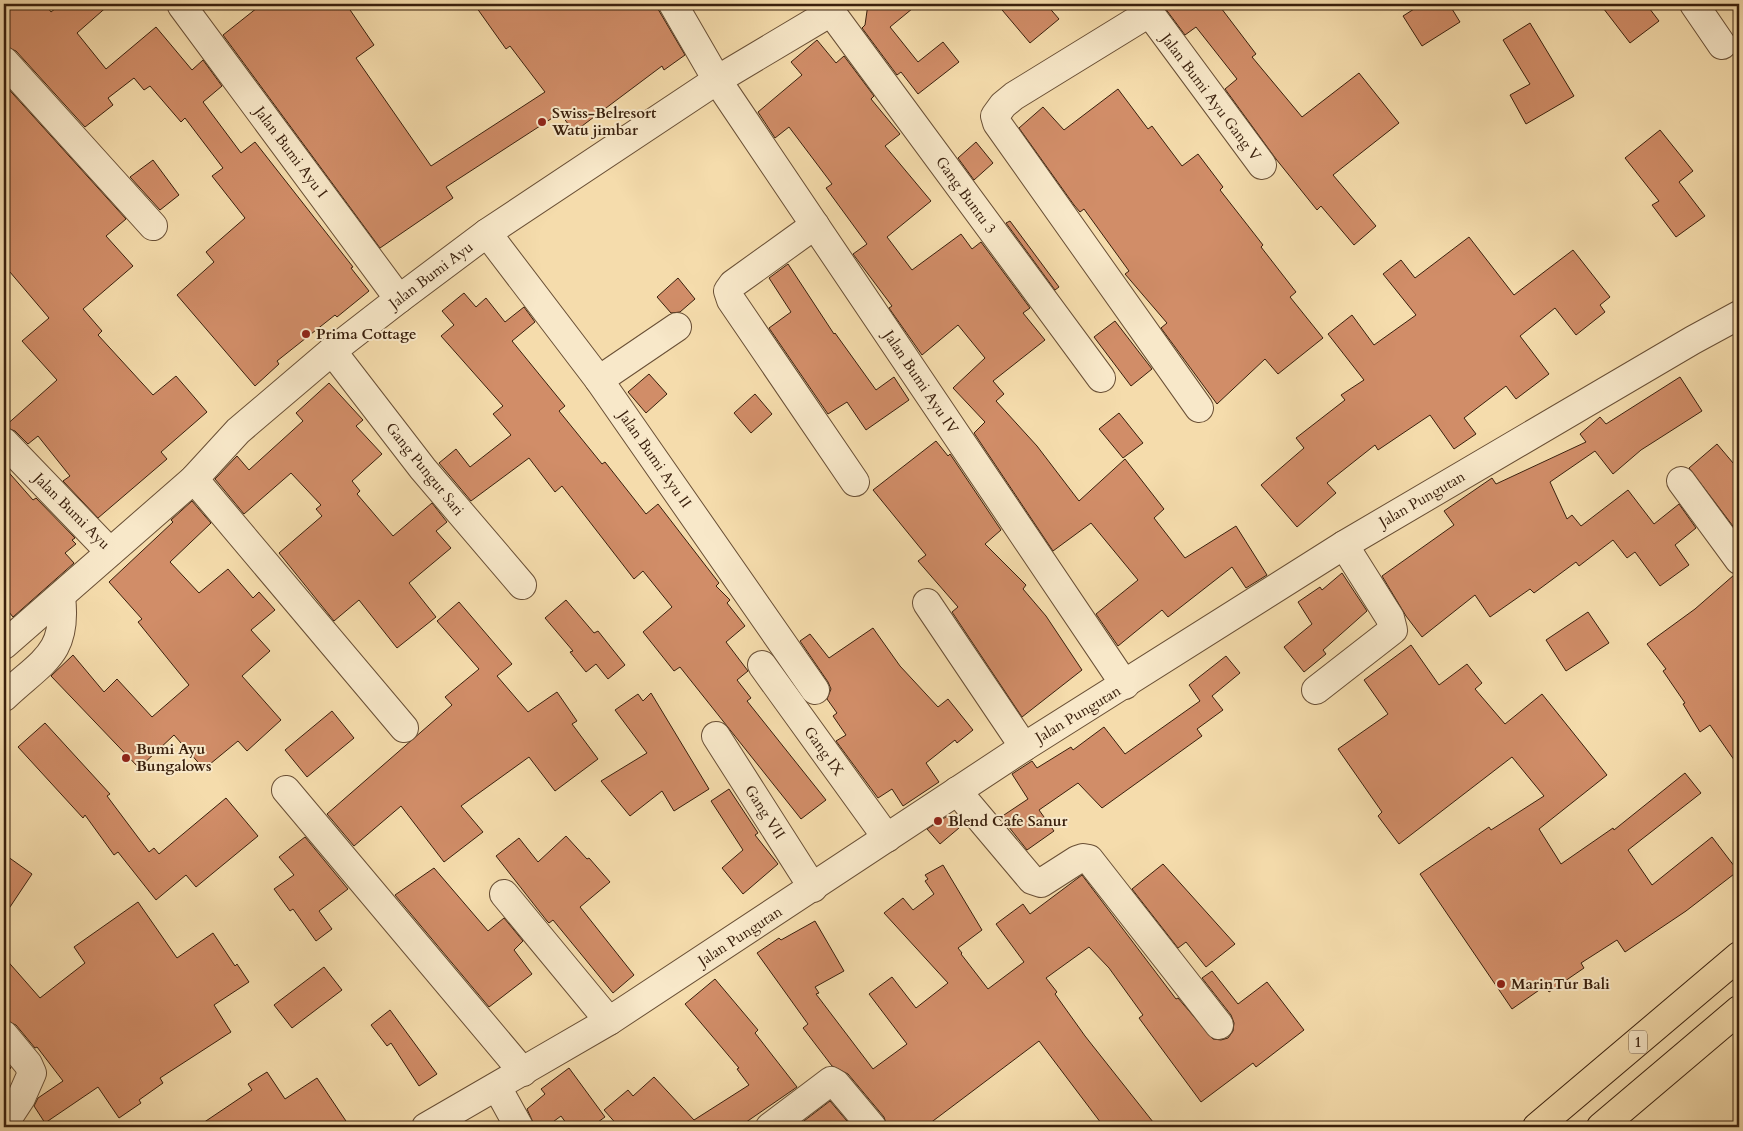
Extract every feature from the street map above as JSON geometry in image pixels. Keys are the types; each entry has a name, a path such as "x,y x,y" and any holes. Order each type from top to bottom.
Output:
{"highway":[{"name":"1","path":"1537,1127 1739,956"},
{"path":"1601,1127 1739,1010"}],"street":[{"name":"Jalan Bumi Ayu IV","path":"673,4 718,80 1125,685"},
{"path":"1694,4 1722,45"},
{"name":"Jalan Bumi Ayu I","path":"182,6 399,299"},
{"name":"Jalan Bumi Ayu","path":"4,442 110,552 194,479 238,431 332,351 399,299 487,233 830,8"},
{"name":"Gang Buntu 3","path":"830,8 1101,378"},
{"path":"1146,8 1014,96 1002,105 995,116 997,122 1199,408"},
{"name":"Jalan Bumi Ayu Gang V","path":"1146,8 1262,165"},
{"path":"4,61 153,226"},
{"path":"815,225 734,284 728,291 731,300 854,482"},
{"name":"Jalan Bumi Ayu II","path":"487,233 599,380 815,690"},
{"name":"Jalan Pungutan","path":"426,1127 609,1021 1024,747 1344,545 1693,340 1739,315"},
{"path":"599,380 677,327"},
{"name":"Gang Pungut Sari","path":"332,351 423,469 522,585"},
{"path":"194,479 404,728"},
{"path":"1681,481 1739,560"},
{"path":"1316,690 1393,630 1390,618 1344,545"},
{"path":"4,645 61,597 110,552"},
{"path":"4,696 55,650 63,626 61,597"},
{"path":"926,603 1024,747"},
{"name":"Gang IX","path":"762,665 887,838"},
{"name":"Gang VII","path":"716,736 813,888"},
{"path":"286,790 523,1072"},
{"path":"957,791 1032,880 1041,882 1077,860 1089,859 1219,1025"},
{"path":"504,894 609,1021"},
{"path":"4,1035 28,1064 32,1073 21,1098 4,1124"},
{"path":"770,1127 831,1081 836,1084 872,1127"},
{"path":"497,1087 519,1127"}],"building":[{"path":"4,4 45,4 51,12 61,4 110,4 77,33 106,69 156,27 192,70 203,60 222,86 203,102 241,153 255,142 353,267 351,268 369,291 277,361 279,364 255,386 177,295 214,262 206,252 245,218 212,176 223,168 185,118 181,122 150,86 144,90 134,78 108,98 113,105 85,127 16,51 4,46"},
{"path":"262,4 346,4 374,45 356,58 431,166 545,92 510,46 506,49 474,4 655,4 685,55 664,70 662,66 574,132 560,113 446,187 453,198 380,248 223,35"},
{"path":"868,4 918,4 890,27 918,62 943,42 959,62 918,94 901,72 897,75 862,28 865,25"},
{"path":"997,4 1046,4 1059,19 1030,43"},
{"path":"1162,4 1218,4 1256,54 1252,57 1302,117 1359,73 1399,123 1333,175 1376,226 1354,245 1321,206 1317,210 1276,159 1225,89 1237,79 1196,27 1185,35"},
{"path":"1422,4 1449,4 1460,22 1422,46 1403,16"},
{"path":"1600,4 1646,4 1659,21 1630,43"},
{"path":"1530,23 1574,96 1526,124 1510,95 1530,84 1503,40"},
{"path":"817,40 836,63 844,56 874,96 871,99 900,134 885,146 931,201 887,237 912,270 961,234 972,249 981,242 1030,308 1023,313 1045,340 993,381 1004,394 996,401 1037,446 1079,501 1125,459 1164,509 1154,518 1185,558 1236,526 1267,575 1246,588 1232,567 1168,617 1162,610 1118,646 1096,614 1138,580 1091,523 1053,551 974,433 985,422 953,388 985,358 958,325 922,355 889,308 892,306 853,254 867,244 826,188 832,184 789,127 775,138 758,112 802,75 791,62"},
{"path":"4,84 126,219 106,236 133,266 83,309 102,331 98,335 153,395 176,376 207,412 161,452 167,459 98,518 63,481 70,476 38,436 28,444 15,431 4,427 57,380 22,341 49,318 4,265"},
{"path":"1118,89 1148,129 1152,126 1182,166 1198,154 1223,187 1220,190 1263,245 1261,247 1296,292 1290,297 1323,338 1278,374 1265,359 1217,404 1161,328 1167,323 1125,274 1129,271 1084,209 1080,212 1074,205 1019,128 1043,107 1064,130"},
{"path":"1660,130 1693,171 1679,182 1705,216 1676,237 1652,205 1659,201 1625,158"},
{"path":"976,142 993,163 974,180 958,158"},
{"path":"153,160 179,195 160,210 130,177"},
{"path":"1010,221 1059,287 1055,290 1006,223"},
{"path":"1469,237 1514,295 1573,250 1610,297 1600,305 1605,312 1576,335 1555,308 1520,336 1549,374 1516,399 1506,386 1464,418 1476,434 1454,449 1430,415 1378,450 1375,445 1327,483 1336,493 1297,527 1261,485 1304,448 1296,438 1345,400 1341,395 1364,380 1328,334 1352,315 1374,345 1416,315 1383,274 1401,260 1415,278"},
{"path":"788,264 834,334 876,390 894,377 909,400 866,430 847,402 828,414 769,328 791,312 769,278"},
{"path":"678,278 695,299 680,312 671,313 657,297"},
{"path":"464,293 476,307 486,298 505,322 524,307 535,322 512,341 565,406 559,411 602,464 605,462 646,514 658,504 719,583 716,586 730,600 727,603 745,626 726,642 748,671 737,680 751,698 747,701 826,800 801,819 680,667 674,671 643,632 672,607 643,571 634,579 562,486 555,492 529,458 471,501 439,463 456,449 470,467 511,435 493,414 503,406 441,336 454,325 442,311"},
{"path":"1115,321 1152,369 1131,386 1094,337"},
{"path":"649,374 667,394 646,413 628,392"},
{"path":"1680,377 1702,411 1641,450 1613,474 1595,451 1550,482 1567,519 1572,515 1581,526 1628,490 1654,524 1679,504 1696,528 1675,545 1689,565 1660,586 1635,552 1627,558 1613,540 1579,566 1576,562 1534,593 1530,589 1490,617 1475,595 1422,637 1406,616 1382,576 1454,525 1444,511 1492,478 1496,484 1586,442 1580,434 1600,417 1606,424"},
{"path":"329,383 363,420 356,426 382,454 352,481 360,491 357,494 393,536 432,503 447,522 436,531 451,548 409,583 436,617 397,648 359,600 334,621 279,553 322,516 316,509 321,505 291,473 244,514 215,479 237,456 249,470 303,421 296,413"},
{"path":"755,394 772,414 751,433 734,413"},
{"path":"1119,413 1143,443 1123,458 1099,429"},
{"path":"936,441 948,456 950,454 1001,530 985,544 1026,585 1023,589 1046,616 1082,670 1022,717 952,612 958,607 918,561 926,555 873,490"},
{"path":"1717,444 1739,470 1739,534 1689,468"},
{"path":"4,467 33,500 36,498 75,538 72,540 76,544 65,553 74,563 13,617 4,606"},
{"path":"192,501 211,523 170,562 199,593 228,569 253,598 259,592 275,610 251,630 270,651 242,676 281,720 247,751 238,741 204,769 174,735 139,768 51,676 73,655 104,692 117,679 152,717 189,685 138,622 142,619 109,582 173,522 171,520"},
{"path":"1342,573 1367,611 1323,650 1326,654 1304,672 1284,647 1312,624 1298,602 1320,587 1322,590"},
{"path":"1734,575 1739,575 1739,767 1710,725 1700,732 1683,704 1685,703 1663,671 1666,669 1647,644 1695,609"},
{"path":"566,600 594,633 598,631 625,665 608,679 596,664 586,672 570,652 573,651 545,618"},
{"path":"459,602 512,664 497,676 528,712 557,692 577,721 572,724 598,759 555,791 529,757 461,806 483,832 444,862 401,806 354,846 327,814 452,705 445,697 479,669 437,621"},
{"path":"1588,612 1609,643 1566,671 1546,640"},
{"path":"873,628 900,666 938,707 948,699 973,730 957,743 955,740 926,763 939,782 903,806 892,789 878,798 836,741 846,735 833,716 837,713 827,699 831,689 800,641 810,634 829,658"},
{"path":"1411,645 1439,685 1467,664 1482,683 1475,689 1505,724 1542,694 1607,775 1539,829 1561,864 1613,828 1614,830 1685,773 1701,793 1628,850 1652,885 1712,837 1738,871 1686,911 1625,952 1617,940 1581,963 1584,968 1549,992 1545,986 1512,1009 1420,874 1489,827 1491,830 1544,796 1512,757 1399,844 1378,816 1382,812 1338,749 1388,714 1364,680"},
{"path":"1226,656 1240,673 1212,696 1223,710 1197,729 1202,736 1102,808 1078,783 1039,810 1054,831 1027,850 1001,817 1028,799 1012,774 1032,761 1037,768 1071,747 1073,750 1104,727 1125,754 1200,701 1189,685"},
{"path":"651,693 709,789 674,811 662,791 630,816 601,781 647,753 615,710 638,694 643,701"},
{"path":"332,711 354,738 307,777 285,750"},
{"path":"45,723 110,794 107,796 149,852 154,848 159,854 226,798 258,836 196,887 186,875 156,900 118,852 114,855 85,815 83,818 18,747"},
{"path":"729,789 758,833 755,835 778,864 743,894 722,868 743,850 711,801"},
{"path":"949,815 959,828 940,844 927,829"},
{"path":"566,836 610,882 580,907 634,975 613,993 553,920 549,923 547,921 496,856 519,838 538,862"},
{"path":"305,837 348,889 319,911 332,929 316,941 293,909 290,911 274,889 294,875 279,857"},
{"path":"4,854 32,874 4,916"},
{"path":"1163,864 1235,944 1206,967 1186,942 1178,948 1132,889"},
{"path":"943,865 982,930 958,948 988,989 1024,962 996,924 1023,904 1030,914 1082,875 1176,999 1178,998 1213,1039 1221,1040 1228,1038 1233,1031 1234,1023 1231,1015 1202,978 1212,971 1238,1004 1267,982 1304,1030 1256,1067 1253,1063 1201,1102 1139,1018 1143,1015 1109,968 1089,947 1046,978 1085,1036 1157,1127 1104,1127 1039,1041 925,1127 887,1127 884,1117 848,1074 832,1066 803,1028 808,1024 757,953 779,938 781,940 815,921 844,971 815,987 819,993 816,994 873,1069 907,1044 869,994 892,977 916,1008 948,983 884,913 903,898 913,910 934,894 925,881 928,879 925,875"},
{"path":"434,868 488,931 504,918 523,941 514,950 532,974 489,1007 395,895"},
{"path":"138,902 177,958 213,933 235,966 237,964 249,982 214,1005 231,1032 160,1078 163,1083 139,1100 141,1103 119,1118 98,1087 45,1123 34,1106 38,1098 63,1081 37,1047 35,1048 16,1025 4,1020 4,957 40,998 85,963 74,947"},
{"path":"324,967 342,990 292,1028 274,1005"},
{"path":"715,979 758,1030 755,1033 797,1087 739,1127 619,1127 604,1110 628,1090 633,1096 654,1077 694,1120 749,1085 737,1069 739,1068 685,1004"},
{"path":"390,1010 437,1074 419,1086 391,1043 387,1046 371,1025"},
{"path":"4,1059 11,1068 4,1073"},
{"path":"569,1068 605,1117 591,1127 569,1127 561,1116 546,1127 535,1127 527,1109 545,1094 541,1089"},
{"path":"267,1072 285,1099 317,1078 350,1127 197,1127 252,1090 248,1084"},
{"path":"830,1101 852,1127 803,1127 800,1124"}],"place":[{"name":"Swiss-Belresort Watu jimbar","path":"542,122"},
{"name":"Prima Cottage","path":"306,334"},
{"name":"Bumi Ayu Bungalows","path":"126,758"},
{"name":"Blend Cafe Sanur","path":"938,821"},
{"name":"MarinTur Bali","path":"1501,984"}]}
